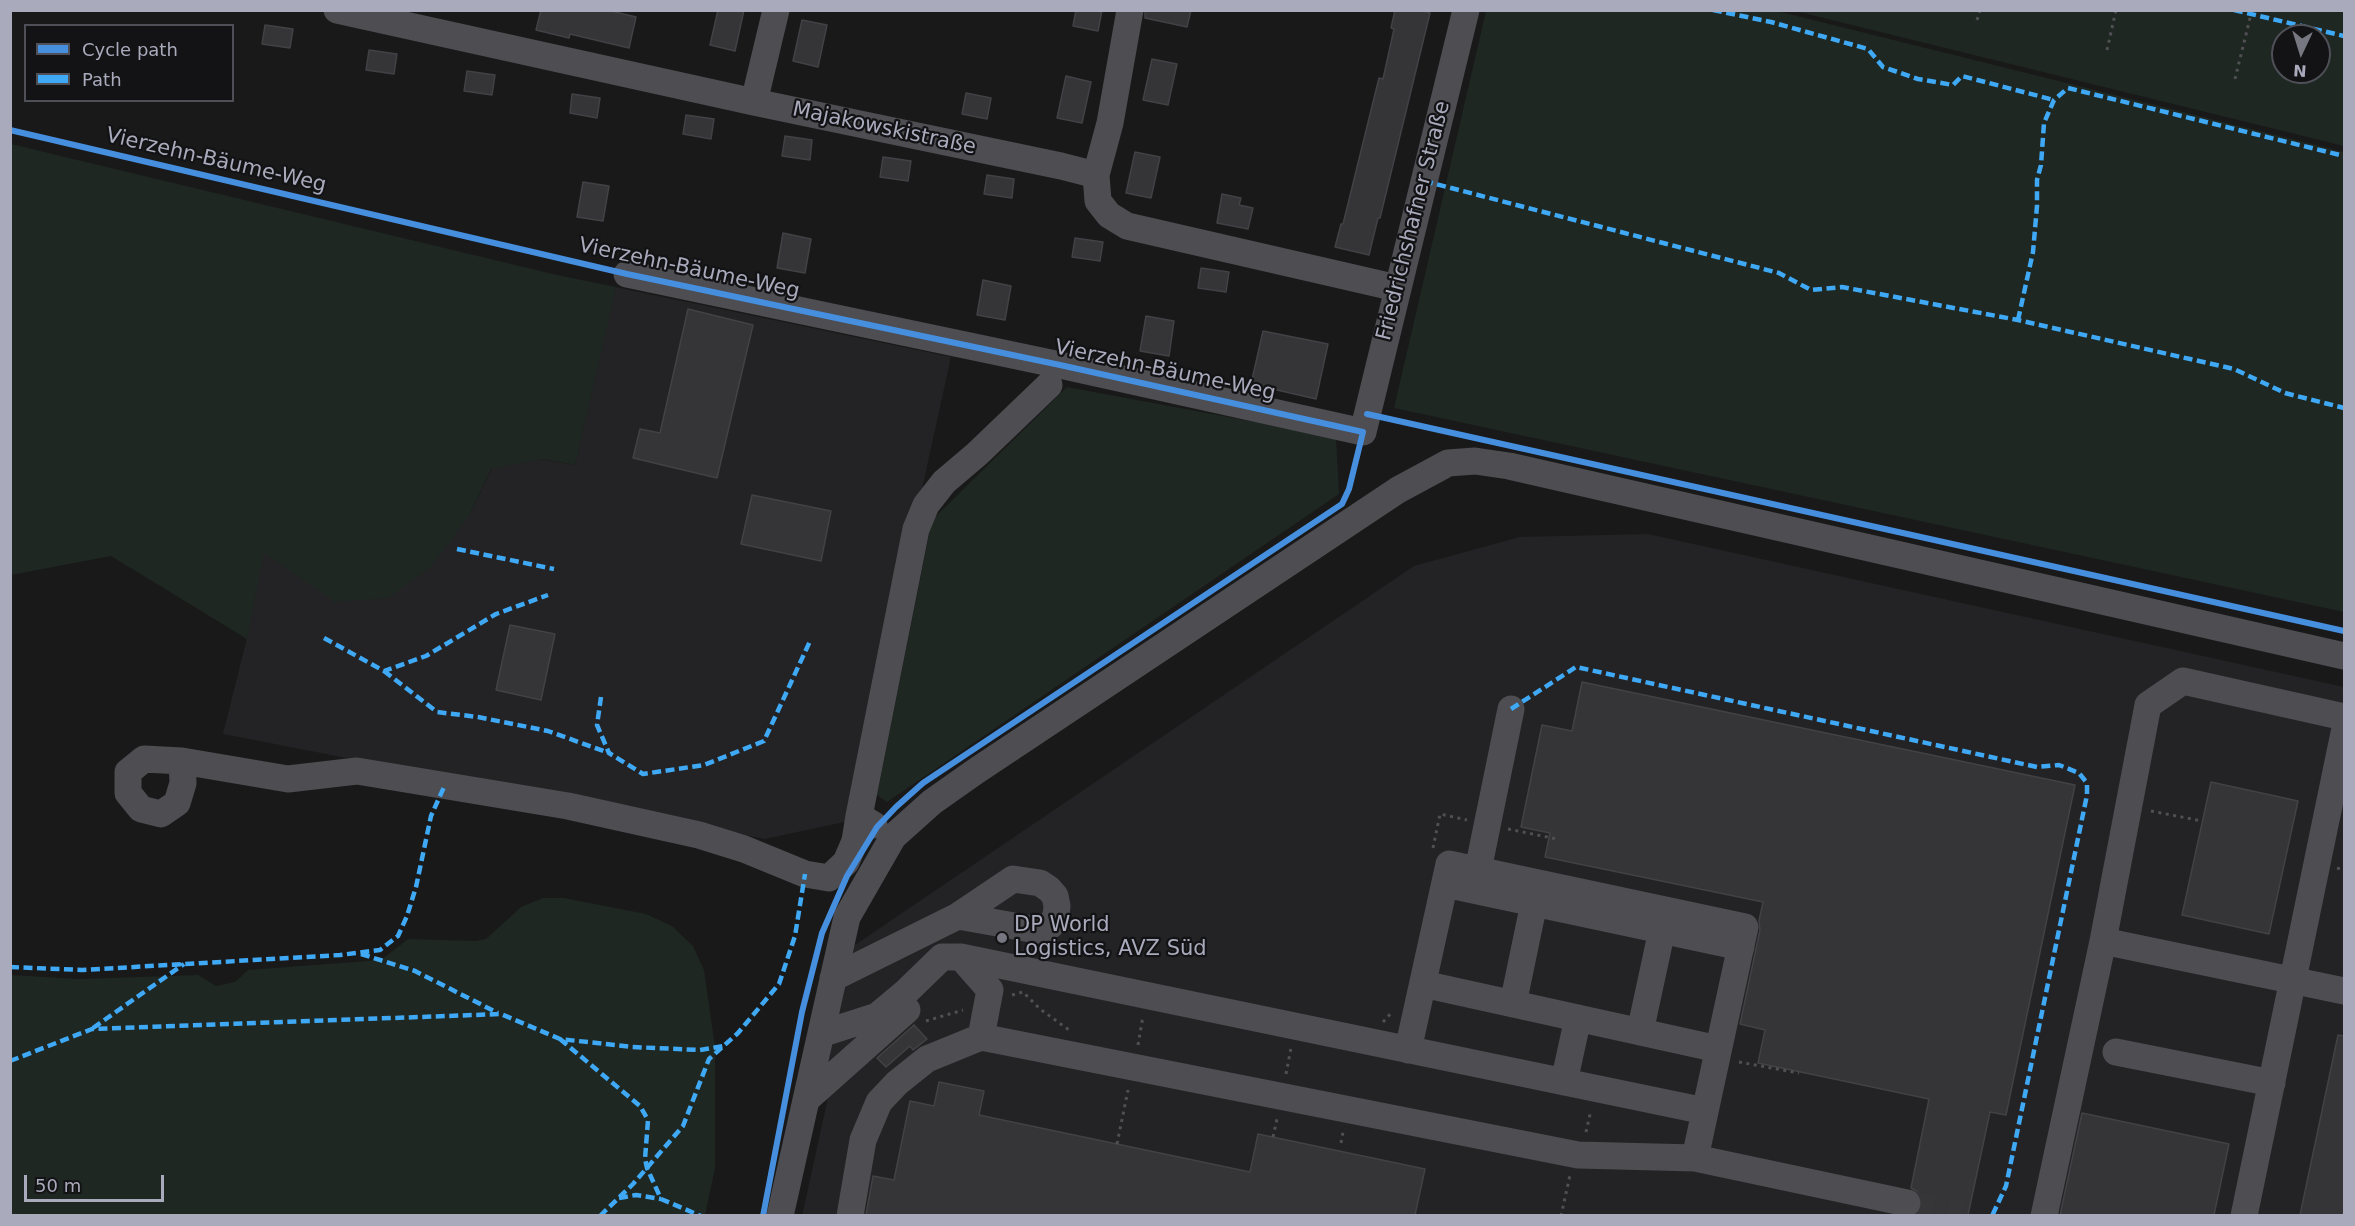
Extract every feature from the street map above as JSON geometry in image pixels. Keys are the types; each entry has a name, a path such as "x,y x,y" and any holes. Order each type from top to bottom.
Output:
{"street":[{"name":"Majakowskistraße","path":"337,10 411,19 754,102 1096,175"},
{"path":"754,102 776,10"},
{"path":"1130,10 1110,123 1096,175 1098,201 1109,215 1127,226 1397,288"},
{"name":"Friedrichshafner Straße","path":"1363,432 1466,10"},
{"name":"Vierzehn-Bäume-Weg","path":"627,274 1060,365 1363,432"},
{"path":"182,761 288,779 357,771 568,806 699,835 744,849 805,874 829,879 846,862 855,841 916,529 926,505 944,482 977,454 1049,385"},
{"path":"780,1215 847,917 893,837 932,802 976,771 1398,490 1448,463 1475,461 1509,466 2344,656"},
{"path":"2044,1215 2103,941 2148,705 2183,681 2344,717"},
{"path":"1478,870 1511,709"},
{"path":"2244,1215 2344,733"},
{"path":"859,816 893,837"},
{"path":"1408,1050 1449,864 1745,927 1695,1158"},
{"path":"1445,884 1741,947"},
{"path":"1513,1004 1534,903"},
{"path":"833,978 958,916"},
{"path":"1641,1032 1662,930"},
{"path":"2103,941 2344,991"},
{"path":"821,1034 877,1016 942,957 961,957 1705,1111"},
{"path":"961,957 990,990 981,1037"},
{"path":"807,1099 909,1008 961,957"},
{"path":"1423,984 1719,1048"},
{"path":"1564,1082 1578,1018"},
{"path":"850,1215 863,1140 879,1102 897,1083 927,1059 981,1037 1578,1155 1695,1158 1907,1203"},
{"path":"2116,1052 2272,1083"}],"path":[{"path":"1977,20 1980,10"},
{"path":"2107,50 2116,10"},
{"path":"2235,79 2252,10"},
{"path":"2129,806 2202,821"},
{"path":"909,1008 922,1022 1023,992 1040,1010 1072,1031"}],"shaded area":[{"path":"1486,11 1777,11 2344,152 2344,612 1394,408"},
{"path":"1795,11 2344,11 2344,146"},
{"path":"11,144 557,275 616,287 575,465 542,459 491,469 469,516 430,568 388,598 335,602 264,553 247,639 111,556 11,575"},
{"path":"615,287 951,357 849,821 765,839 223,734 247,638 263,553 469,516 492,468 540,459 575,465"},
{"path":"1067,387 1336,437 1339,494 887,802 877,795 932,520"},
{"path":"1648,534 2344,687 2344,1215 802,1216 827,1102 823,1081 849,949 1414,566 1520,537"},
{"path":"543,898 564,898 646,914 672,926 693,946 704,970 715,1047 715,1168 705,1215 11,1215 11,975 79,979 198,975 216,986 235,982 248,970 381,960 408,939 476,941 486,939 521,907"}],"building":[{"path":"541,10 607,10 636,17 629,48 570,34 569,38 536,30"},
{"path":"718,10 744,10 735,51 710,45"},
{"path":"1076,10 1102,10 1098,31 1073,26"},
{"path":"1145,10 1191,10 1187,27 1145,18"},
{"path":"1395,10 1420,10 1430,13 1369,255 1335,247 1341,224 1343,224 1379,78 1383,79 1394,29 1391,28"},
{"path":"802,20 827,25 818,67 793,61"},
{"path":"265,25 293,29 290,48 262,44"},
{"path":"369,50 397,54 394,74 366,70"},
{"path":"1152,59 1177,64 1168,105 1143,100"},
{"path":"467,71 495,75 492,95 464,91"},
{"path":"1066,76 1091,82 1082,123 1057,118"},
{"path":"966,93 991,98 987,119 962,114"},
{"path":"572,94 600,98 597,118 570,113"},
{"path":"686,115 714,119 711,139 683,134"},
{"path":"785,136 812,140 810,160 782,156"},
{"path":"1135,152 1160,157 1151,198 1126,193"},
{"path":"883,157 911,161 908,181 880,177"},
{"path":"987,175 1014,179 1012,198 984,194"},
{"path":"583,182 609,186 603,221 577,217"},
{"path":"1222,194 1241,198 1239,205 1253,208 1248,229 1217,223"},
{"path":"783,233 811,239 805,273 777,268"},
{"path":"1075,238 1103,242 1100,261 1072,257"},
{"path":"1201,268 1229,272 1226,292 1198,288"},
{"path":"983,280 1011,286 1005,320 977,315"},
{"path":"688,309 753,325 717,478 633,458 640,429 660,433"},
{"path":"1146,316 1174,321 1169,356 1140,351"},
{"path":"1263,331 1328,344 1316,399 1251,384"},
{"path":"752,495 831,511 821,561 741,544"},
{"path":"510,625 555,634 541,700 496,690"},
{"path":"1582,682 2075,785 2006,1115 1990,1112 1968,1215 1916,1215 1922,1207 1922,1199 1918,1192 1911,1188 1929,1099 1758,1063 1765,1030 1740,1024 1760,930 1759,921 1763,902 1545,857 1550,833 1521,827 1542,725 1572,731"},
{"path":"2211,782 2298,801 2269,934 2182,915"},
{"path":"914,1025 927,1039 913,1050 910,1046 886,1067 877,1058"},
{"path":"2338,1035 2344,1036 2344,1215 2300,1215"},
{"path":"939,1082 984,1091 979,1115 1250,1172 1258,1134 1425,1169 1415,1215 866,1215 873,1176 894,1180 910,1101 934,1106"},
{"path":"2082,1113 2229,1144 2214,1215 2060,1215"}],"tunnel":[{"path":"1907,1203 1963,1216"}],"marked path":[{"path":"1713,10 1771,22 1868,49 1883,67 1918,79 1953,85 1962,76 2054,100"},
{"path":"2234,10 2344,36"},
{"path":"2018,320 2033,252 2037,180 2041,165 2044,123 2054,100 2068,88 2344,156"},
{"path":"1424,181 1779,273 1811,290 1842,287 2018,320 2234,369 2285,393 2344,408"},
{"path":"457,549 554,569"},
{"path":"324,638 384,671 426,656 496,614 548,595"},
{"path":"601,697 597,725 609,753 643,774 704,765 764,741 811,639"},
{"path":"1511,709 1576,667 2037,767 2059,765 2079,773 2087,783 2087,795 2006,1186 1992,1216"},
{"path":"384,671 437,712 478,717 548,731 609,753"},
{"path":"10,967 82,970 340,955 380,950 398,936 407,916 416,887 431,816 444,787"},
{"path":"600,1216 633,1184 683,1126 709,1059 738,1033 779,984 795,936 805,874"},
{"path":"361,954 415,971 498,1013"},
{"path":"93,1028 184,964"},
{"path":"10,1061 92,1029 501,1014 560,1039 632,1047 700,1050 723,1046"},
{"path":"560,1039 640,1106 648,1120 645,1159 647,1168 661,1199 701,1216"},
{"path":"619,1198 636,1195 661,1199"}],"cycle path":[{"path":"10,130 627,274 1060,365 1363,432 1349,489 1342,504 923,783 877,827 847,876 822,933 802,1012 763,1216"},
{"path":"1367,414 2344,631"}],"place":[{"name":"DP World Logistics, AVZ Süd","path":"1002,938"}]}
